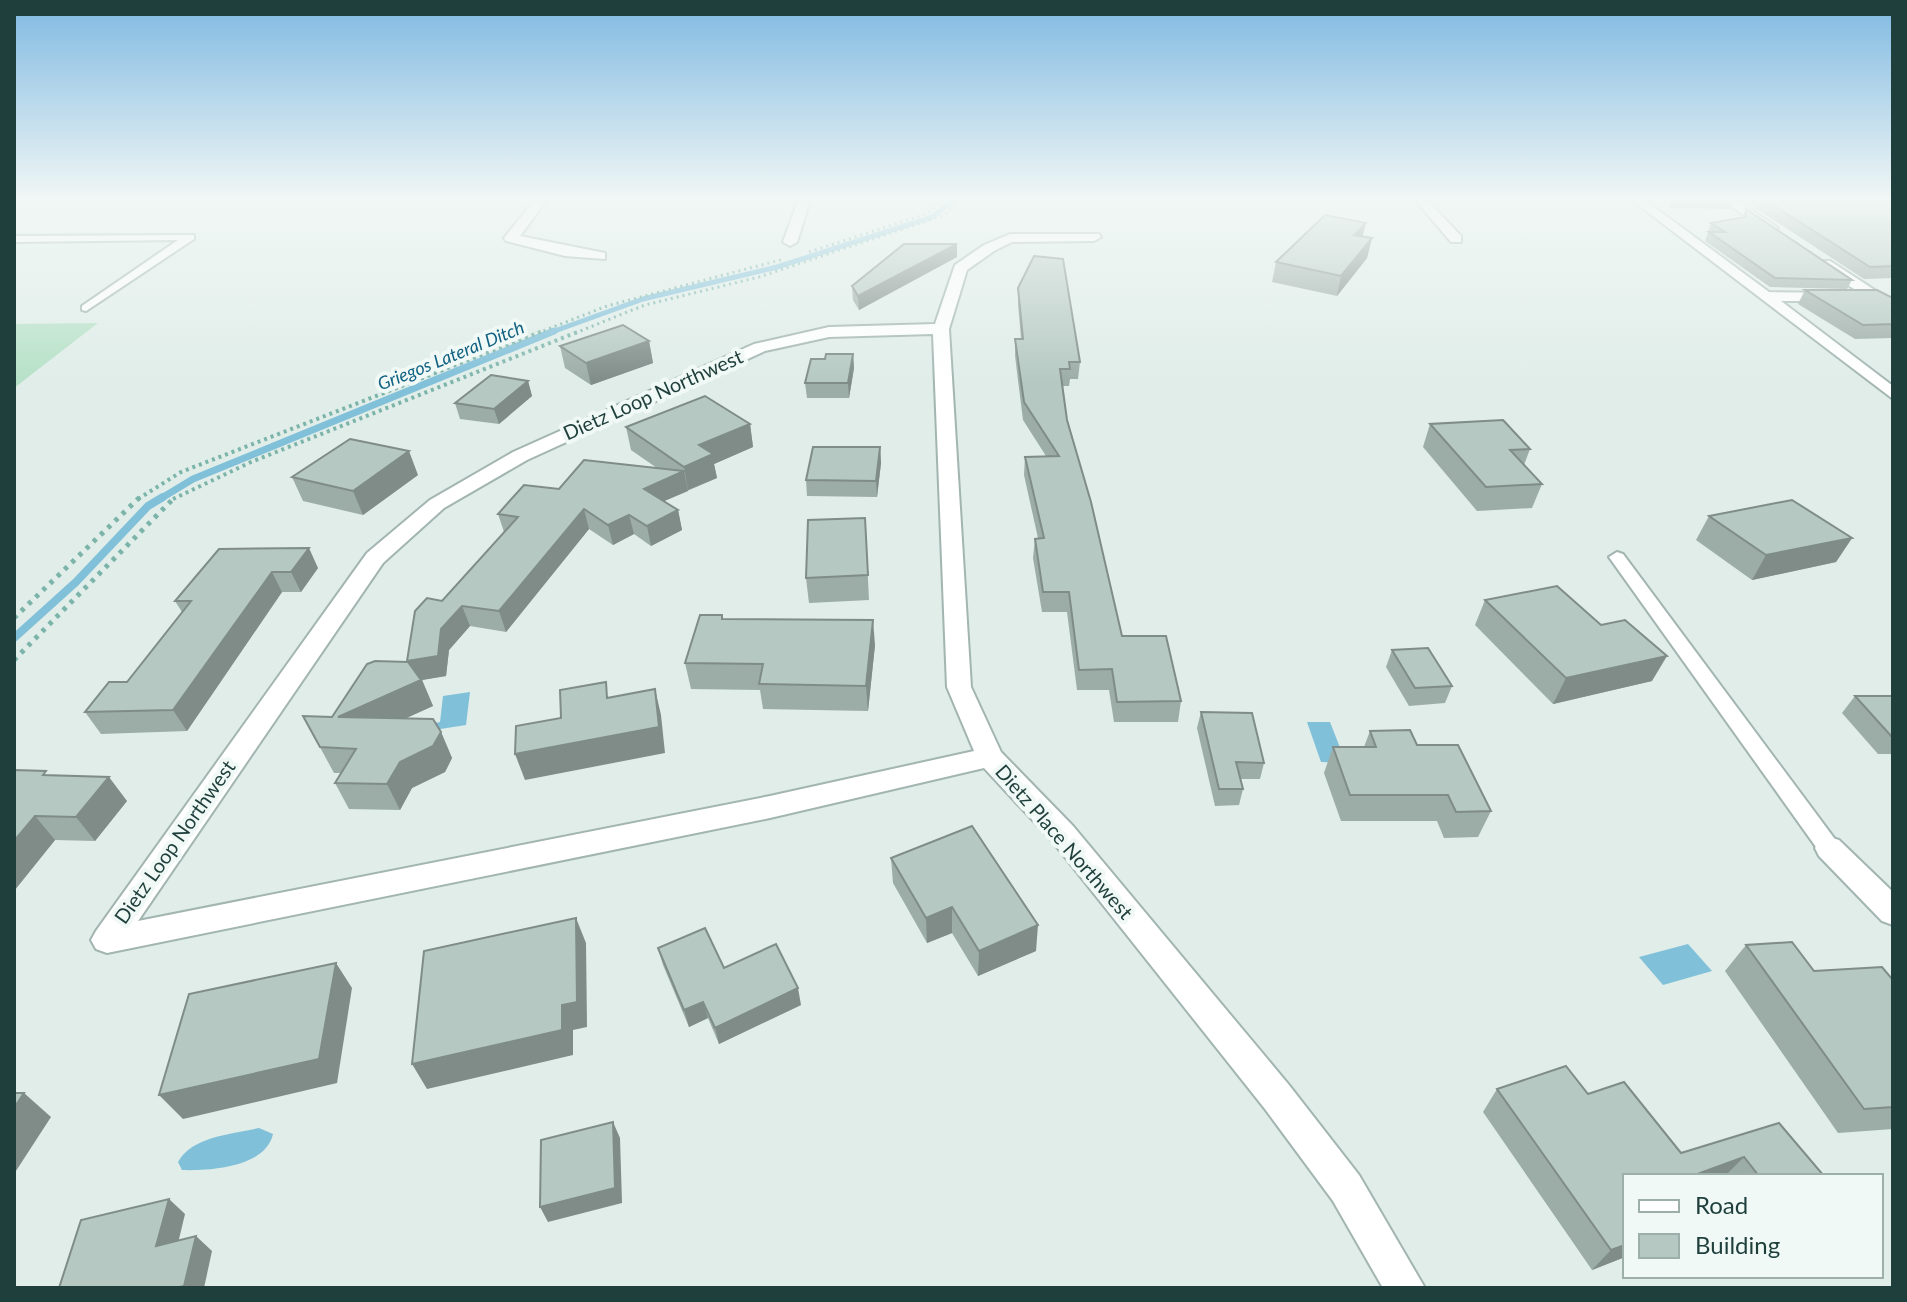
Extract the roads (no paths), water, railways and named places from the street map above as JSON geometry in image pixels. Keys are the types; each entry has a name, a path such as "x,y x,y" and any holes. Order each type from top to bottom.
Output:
{"street":[{"name":"Dietz Place Northwest","path":"969,262 960,268 941,329 959,687 990,757 1063,834 1277,1097 1346,1188 1405,1288"},
{"path":"1719,262 1893,394"},
{"path":"1821,262 1893,309"},
{"path":"1766,297 1873,296"},
{"name":"Dietz Loop Northwest","path":"941,329 829,332 760,347 520,456 437,504 375,558 107,940 770,807 990,757"},
{"path":"1829,848 1893,912"}],"lane":[{"path":"86,308 154,262"},
{"path":"1617,557 1829,848"}],"water":[{"path":"470,692 466,725 434,730 435,723 440,722 443,696"},
{"path":"1307,722 1330,722 1346,763 1321,762"},
{"path":"1688,944 1712,971 1663,985 1639,957"},
{"path":"259,1128 273,1134 260,1154 249,1160 221,1168 194,1170 182,1170 178,1162 184,1153 203,1141"}],"waterway":[{"name":"Griegos Lateral Ditch","path":"550,333 643,299 793,262"},
{"name":"Griegos Lateral Ditch","path":"550,333 554,331"},
{"name":"Griegos Lateral Ditch","path":"160,499 193,479 550,333"},
{"name":"Griegos Lateral Ditch","path":"14,638 76,582 148,506 163,497"}]}
